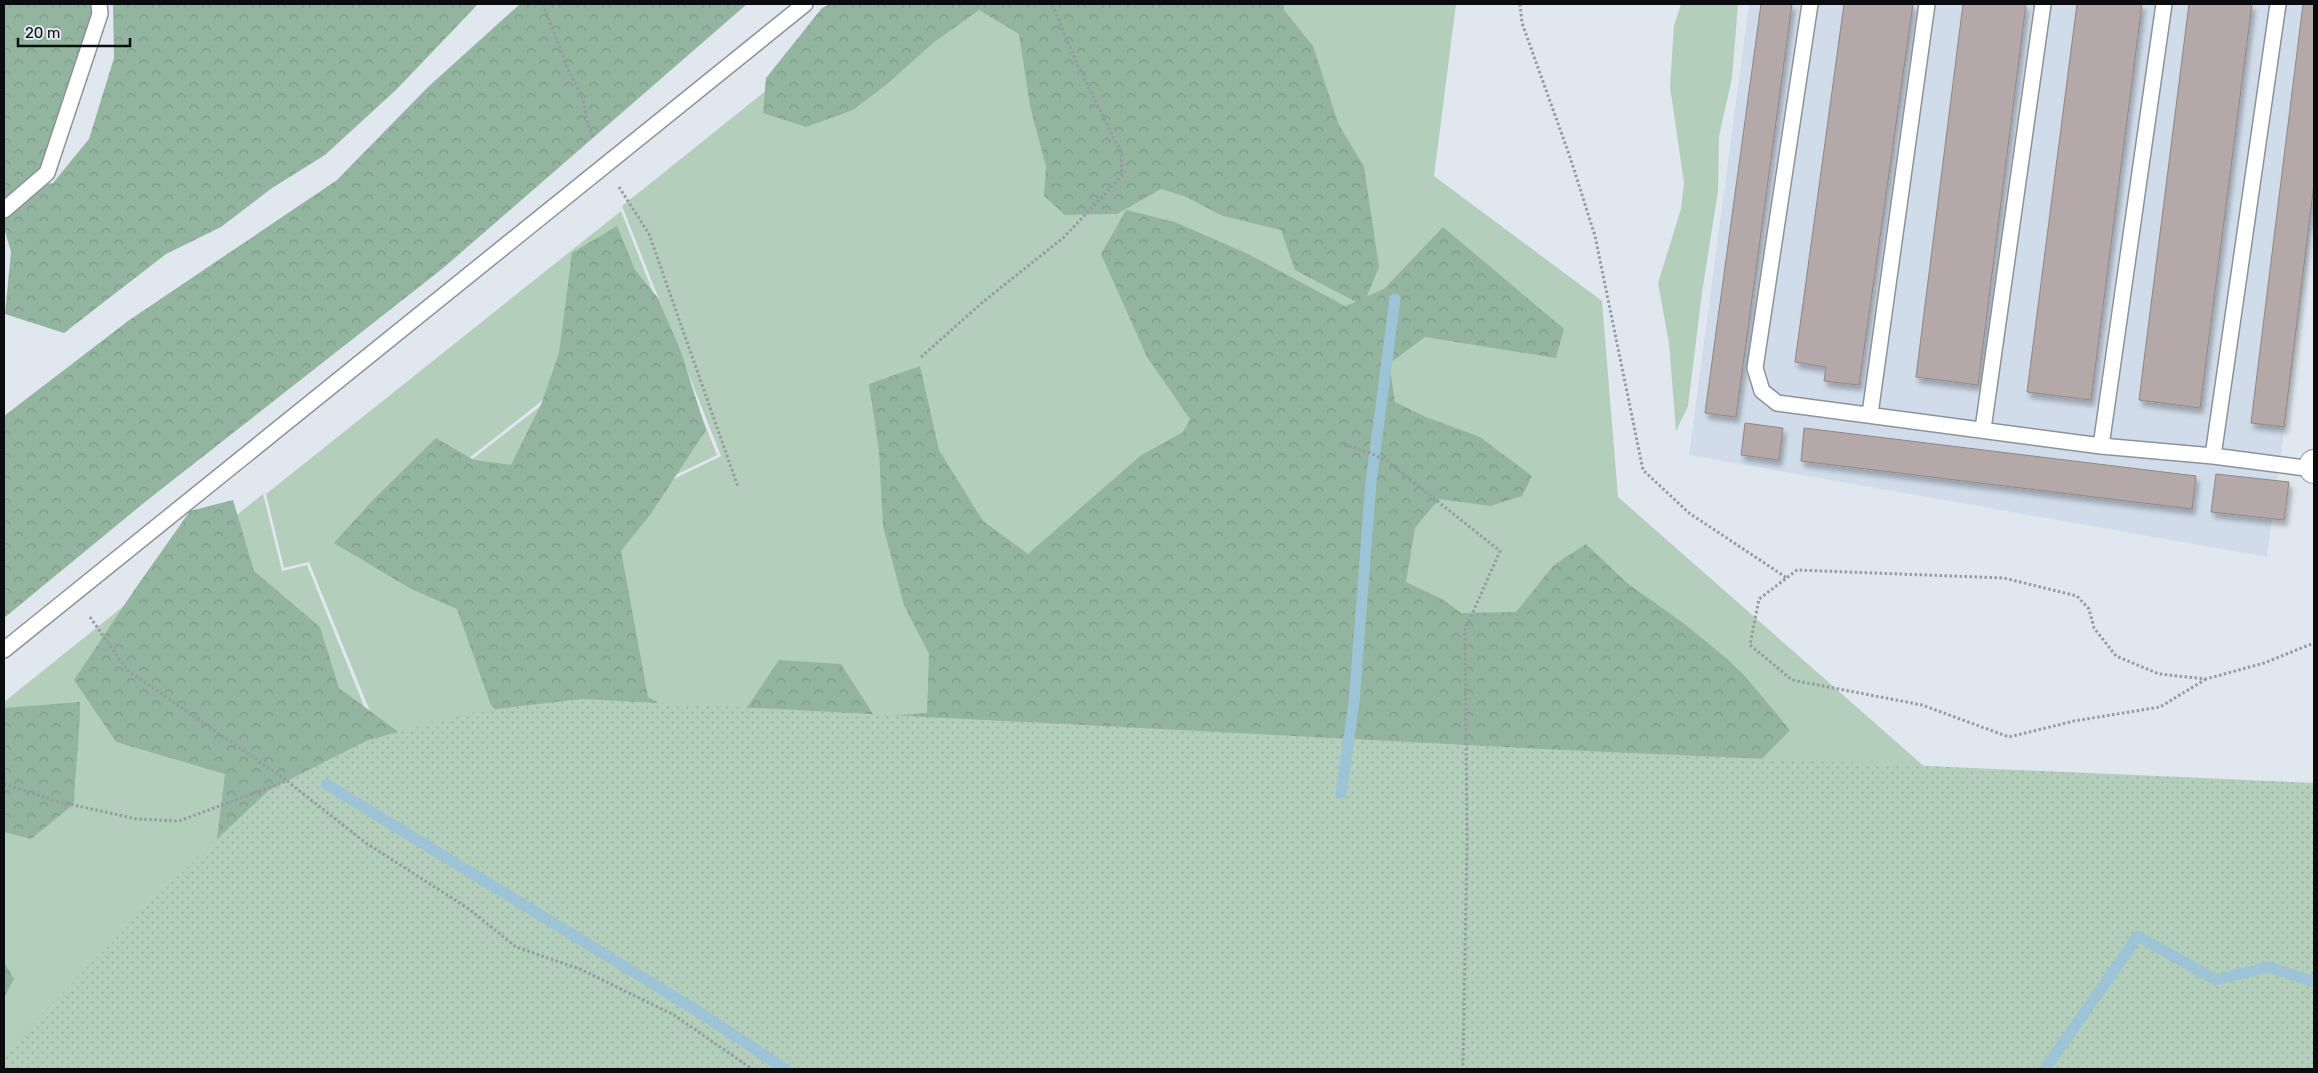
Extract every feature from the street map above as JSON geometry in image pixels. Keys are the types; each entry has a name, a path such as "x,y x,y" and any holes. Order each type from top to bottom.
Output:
{"lane":[{"path":"4,210 46,173 100,14 99,4"},
{"path":"4,650 806,4"},
{"path":"1810,4 1755,368 1762,390 1776,403 1983,428 2101,446 2314,467"},
{"path":"1870,414 1927,4"},
{"path":"1983,428 2043,4"},
{"path":"2101,446 2164,4"},
{"path":"2213,456 2278,4"}],"path":[{"path":"543,4 570,74 583,99 588,126 606,165 649,234 738,487"},
{"path":"921,357 984,302 1063,238 1122,176 1121,152 1077,64 1052,4"},
{"path":"1520,4 1522,24 1570,157 1595,236 1644,470 1689,513 1787,578"},
{"path":"1344,445 1368,452 1386,461 1500,551 1465,630 1467,840 1463,1069"},
{"path":"2206,679 2159,674 2116,656 2094,628 2089,609 2077,596 2004,578 1797,570 1759,599 1750,645 1792,680 1922,705 2009,737 2074,721 2160,707 2206,679 2264,663 2314,642"},
{"path":"74,593 127,670 287,781 366,843 469,909 516,947 580,969 674,1015 752,1069"},
{"path":"4,784 60,802 137,819 179,820 287,781"}],"shaded area":[{"path":"1749,4 2314,4 2314,231 2311,231 2267,557 1689,455"}],"green space":[{"path":"4,4 91,4 93,39 47,173 32,186 53,183 89,139 114,58 113,4 478,4 397,89 325,155 272,188 221,227 166,254 64,333 5,314 11,252 4,228"},
{"path":"520,4 747,4 442,269 145,502 4,618 4,416 128,321 337,180 428,87"},
{"path":"830,4 1284,4 1284,10 1313,46 1338,123 1364,167 1379,267 1367,296 1384,289 1443,227 1564,329 1556,358 1425,337 1389,364 1395,402 1426,417 1480,437 1532,476 1522,496 1490,506 1439,499 1415,528 1406,582 1442,599 1461,613 1516,612 1554,565 1586,544 1627,583 1686,625 1726,658 1744,675 1790,730 1759,762 621,1069 216,846 225,774 116,742 74,680 190,511 233,500 254,571 320,627 339,688 404,736 534,765 490,703 457,609 411,589 334,543 371,502 436,438 474,460 511,465 542,402 559,353 572,253 617,226 635,270 658,298 681,352 706,430 650,515 621,551 648,697 721,738 744,712 779,660 841,664 875,717 927,713 929,654 904,605 883,526 879,451 869,384 920,366 939,450 983,521 1028,554 1140,456 1183,432 1190,419 1147,357 1101,254 1126,210 1175,222 1250,255 1345,306 1356,302 1295,270 1281,230 1223,216 1184,196 1161,189 1117,214 1065,215 1044,196 1046,167 1030,106 1019,34 979,10 933,43 886,85 853,110 806,127 763,113 766,78 822,8"},
{"path":"874,4 1456,4 1434,176 1602,301 1618,497 2268,1069 4,1069 4,702 263,494 282,571 307,565 386,760 557,870 453,474 597,362 655,488 721,456 622,206"},
{"path":"1681,4 1738,4 1732,78 1719,136 1718,191 1702,293 1688,406 1676,431 1669,343 1658,283 1681,209 1684,183 1670,87 1674,25"},
{"path":"621,211 717,455 657,484 598,357 450,473 564,800 389,758 309,562 284,568 266,494"},
{"path":"582,699 1564,750 2314,783 2314,1069 4,1069 4,1053 157,896 269,790 368,740 479,711"},
{"path":"80,702 74,804 31,839 4,832 4,708"},
{"path":"4,962 14,979 4,998"}],"building":[{"path":"1761,4 1792,4 1736,417 1705,413"},
{"path":"1844,4 1913,4 1859,385 1824,381 1826,367 1795,362"},
{"path":"1963,4 2026,4 1978,385 1916,377"},
{"path":"2077,4 2142,4 2091,400 2027,392"},
{"path":"2189,4 2252,4 2200,408 2139,400"},
{"path":"2303,4 2314,4 2314,184 2284,427 2251,423"},
{"path":"1745,423 1783,428 1779,460 1741,455"},
{"path":"1804,428 2196,476 2192,509 1801,461"},
{"path":"2216,474 2289,482 2284,520 2211,512"}],"waterway":[{"path":"1341,793 1354,703 1371,482 1395,299"},
{"path":"326,784 699,1012 785,1069"},
{"path":"2045,1069 2138,936 2216,980 2268,967 2314,982"}]}
